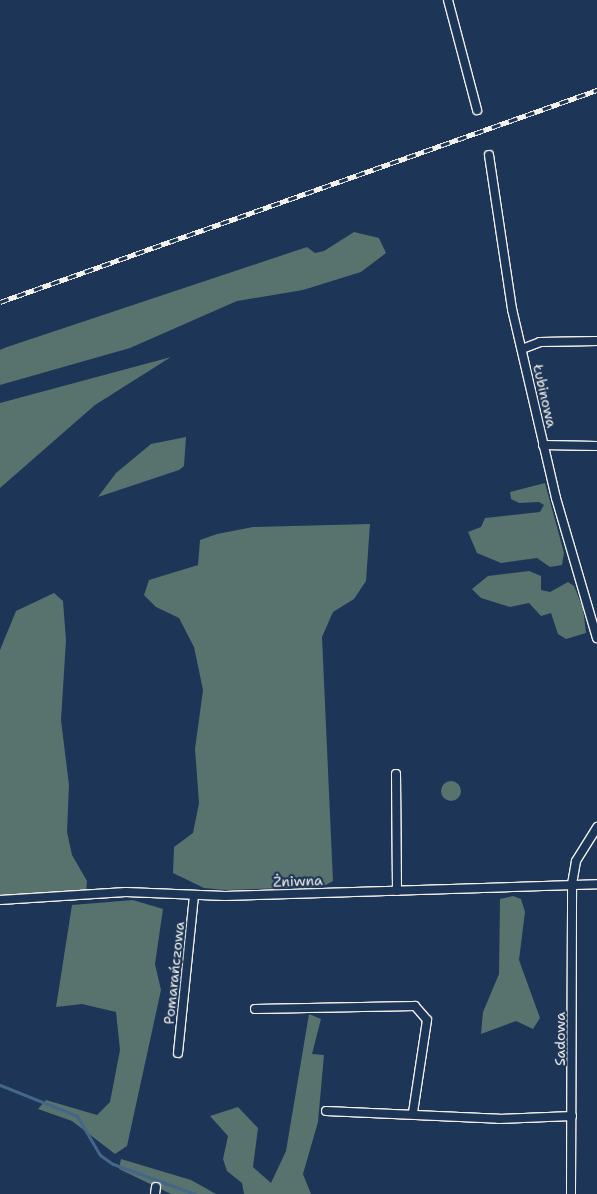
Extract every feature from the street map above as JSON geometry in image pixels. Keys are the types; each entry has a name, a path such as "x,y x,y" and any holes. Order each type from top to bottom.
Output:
{"street":[{"path":"448,0 477,110"},
{"name":"Łubinowa","path":"489,155 522,349 543,445 597,638"},
{"path":"522,349 540,342 597,341"},
{"path":"543,445 597,446"},
{"path":"396,774 397,891"},
{"name":"Sadowa","path":"571,1194 572,884 576,861 597,827"},
{"name":"Żniwna","path":"0,900 126,892 194,896 597,884"},
{"name":"Pomarańczowa","path":"178,1053 194,896"},
{"path":"255,1009 415,1006 427,1020 413,1113"},
{"path":"326,1110 499,1118 572,1116"}],"green space":[{"path":"354,232 379,238 386,253 361,272 303,290 237,301 130,348 0,385 0,350 307,247 315,253 324,251"},
{"path":"171,357 95,405 0,488 0,403"},
{"path":"186,437 184,466 179,470 98,497 116,473 151,444"},
{"path":"545,483 564,553 562,565 550,567 537,558 501,563 477,553 468,532 481,527 485,518 540,512 544,505 539,502 519,503 511,499 510,492"},
{"path":"370,524 366,581 354,599 333,612 322,637 333,881 322,887 225,890 204,888 173,873 174,847 193,833 199,803 195,749 203,690 194,647 179,618 156,607 144,595 149,580 198,565 200,540 217,534 253,527"},
{"path":"529,571 541,576 541,590 550,592 568,582 574,586 583,608 586,633 566,639 558,634 551,613 541,616 529,603 510,607 481,598 472,589 488,576"},
{"path":"54,593 63,601 66,640 61,720 69,785 67,832 72,855 87,881 86,892 0,897 0,650 16,611"},
{"path":"447,781 455,781 461,787 461,795 455,801 447,801 441,795 441,787"},
{"path":"513,896 521,899 525,912 519,960 540,1018 533,1029 516,1021 481,1034 483,1012 499,974 500,899"},
{"path":"133,900 163,909 155,964 161,990 127,1146 115,1154 72,1121 38,1109 46,1100 97,1115 110,1102 120,1050 116,1012 82,1004 56,1007 72,905"},
{"path":"309,1014 321,1019 312,1054 324,1055 318,1122 303,1174 311,1194 244,1194 242,1183 227,1171 223,1159 228,1136 210,1116 238,1107 258,1128 253,1167 271,1183 286,1151"},
{"path":"121,1159 191,1180 216,1194 171,1194 119,1169"}],"waterway":[{"path":"0,1085 77,1116 100,1155 113,1164 195,1194"}],"railway":[{"path":"0,302 597,90"}]}
